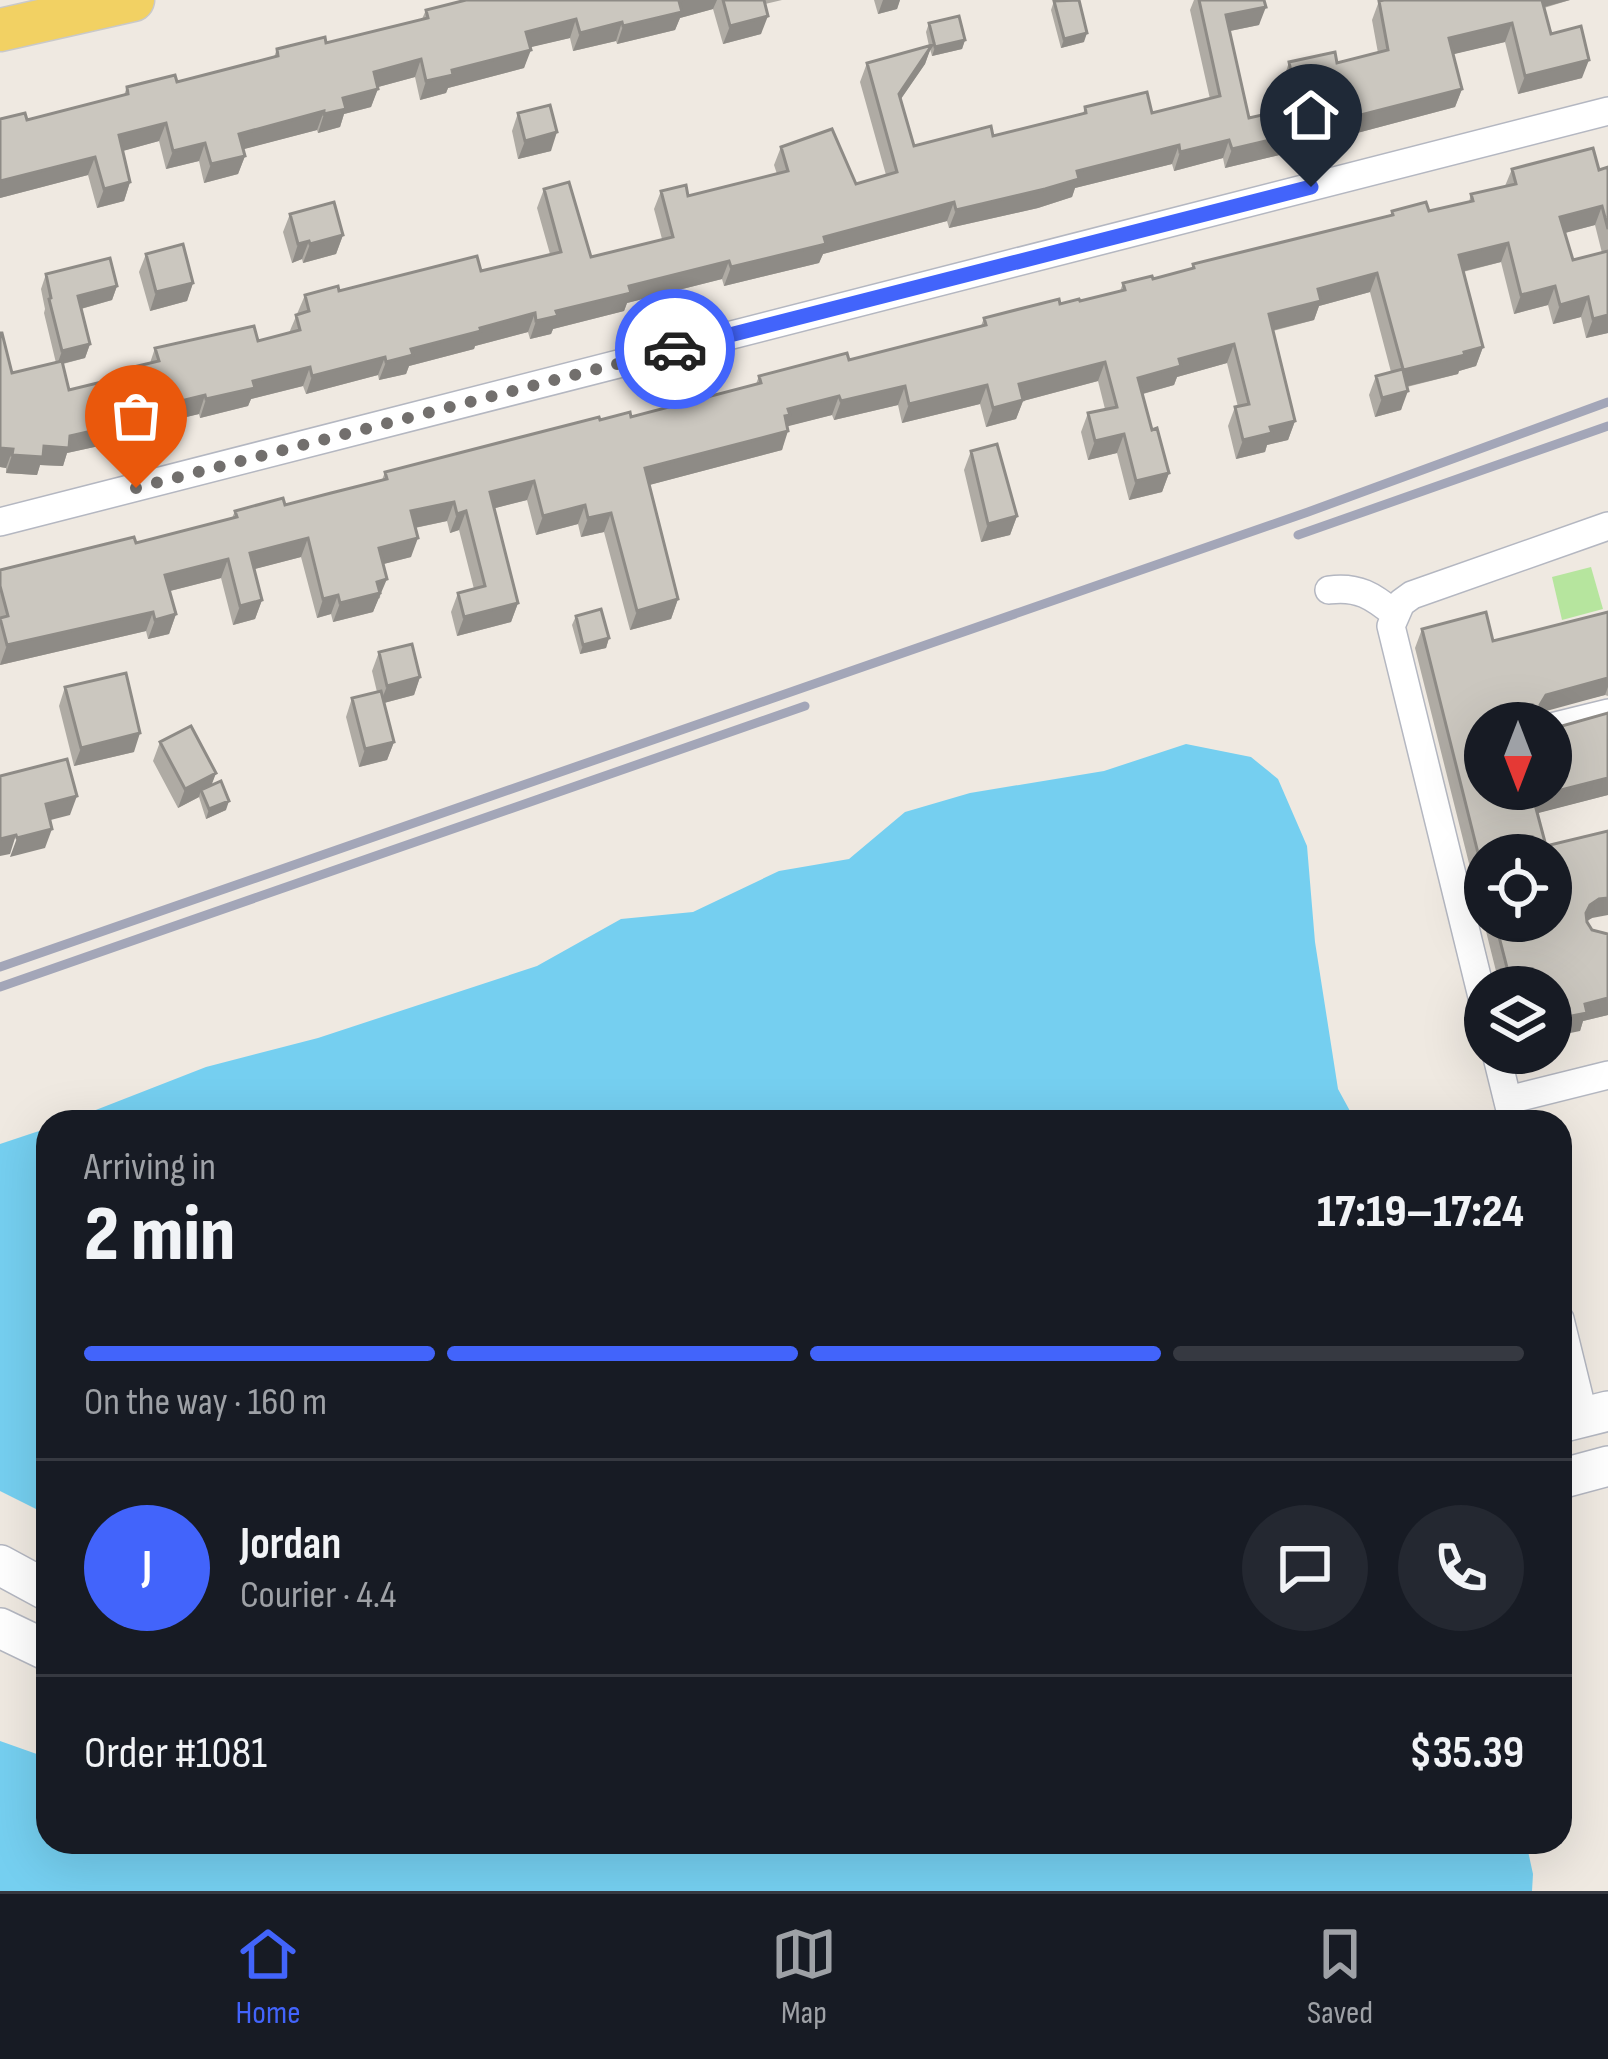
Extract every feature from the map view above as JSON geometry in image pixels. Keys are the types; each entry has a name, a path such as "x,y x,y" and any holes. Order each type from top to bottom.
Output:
{"main road":[{"path":"0,30 133,0"},
{"path":"1572,1476 1608,1466"},
{"path":"0,1565 36,1584"},
{"path":"0,1628 36,1645"}],"street":[{"path":"0,522 1608,110"},
{"path":"1474,966 1391,626 1401,603 1412,595 1608,526"},
{"path":"1329,590 1361,590 1395,614"},
{"path":"1572,721 1608,712"},
{"path":"1501,1074 1510,1110"},
{"path":"1513,1110 1608,1075"},
{"path":"1572,1368 1584,1417"}],"green space":[{"path":"1591,567 1603,609 1562,620 1552,577"}],"water":[{"path":"1186,744 1251,757 1278,779 1307,846 1315,942 1338,1089 1349,1110 96,1110 206,1067 318,1038 537,966 621,919 693,912 779,871 849,859 905,812 970,793 1104,771"},
{"path":"36,1132 36,1509 0,1491 0,1144"},
{"path":"0,1741 36,1754 36,1854 1529,1854 1533,1874 1532,1891 0,1891"}],"building":[{"path":"466,0 684,0 679,1 682,12 623,26 622,22 580,33 576,19 526,32 531,50 452,70 453,75 426,81 421,59 374,72 378,89 343,98 346,109 239,134 245,156 211,164 205,143 173,151 166,123 119,135 130,182 104,189 95,157 0,181 0,119 25,113 27,120 128,94 127,87 175,75 177,82 278,56 277,49 325,37 326,43 428,18 426,10"},
{"path":"723,0 764,0 768,16 730,26"},
{"path":"1079,0 1087,33 1064,39 1054,1"},
{"path":"1199,0 1264,0 1266,7 1226,15 1249,118 1289,109 1295,134 1232,149 1229,140 1180,152 1179,145 1077,171 1079,179 1045,189 956,210 954,202 824,237 826,244 629,286 631,293 556,311 558,316 536,321 535,313 411,349 413,355 386,362 385,357 312,376 310,367 253,381 255,388 103,420 105,428 70,436 69,448 44,446 43,457 12,455 13,449 0,448 0,333 12,373 62,361 69,390 122,377 121,370 159,361 155,348 254,326 258,341 300,330 296,315 309,311 305,295 338,286 339,291 477,256 481,271 561,252 544,189 569,182 591,257 673,237 661,191 686,185 688,196 788,171 781,147 832,129 856,184 897,172 867,63 932,45 899,94 914,146 991,126 993,136 1147,92 1152,113 1220,96"},
{"path":"1542,0 1551,34 1581,26 1589,60 1525,76 1512,23 1449,38 1462,89 1349,118 1348,112 1334,112 1301,119 1289,62 1335,52 1337,63 1388,50 1379,1"},
{"path":"959,16 965,40 935,47 929,23"},
{"path":"550,105 557,132 525,141 518,113"},
{"path":"1593,148 1599,170 1608,167 1608,229 1602,206 1560,217 1573,260 1608,251 1608,315 1593,319 1588,297 1560,305 1555,286 1521,295 1508,243 1459,255 1483,347 1403,370 1408,391 1382,398 1376,376 1403,369 1377,273 1318,289 1321,301 1269,314 1295,421 1270,427 1272,433 1243,440 1235,407 1249,404 1234,344 1179,359 1181,366 1138,378 1169,473 1136,481 1124,434 1095,441 1088,413 1117,407 1105,362 1019,384 1023,400 993,408 987,385 909,404 905,386 788,409 788,431 645,468 678,599 637,611 611,513 588,518 585,505 543,516 534,481 490,492 518,603 464,617 458,593 485,586 466,511 457,514 454,502 411,511 418,538 379,548 387,579 377,582 380,593 340,603 338,595 323,599 308,538 250,553 262,600 240,606 228,559 165,575 176,614 155,620 153,612 7,645 0,618 8,616 0,570 134,537 136,543 237,517 235,511 283,498 285,505 387,479 385,472 599,417 630,412 631,417 761,383 759,376 847,353 849,360 986,325 984,318 1059,299 1060,304 1125,290 1123,283 1393,215 1392,211 1426,202 1429,211 1473,201 1471,194 1516,184 1512,169"},
{"path":"334,202 343,235 298,244 290,214"},
{"path":"183,244 193,283 156,292 146,254"},
{"path":"110,258 117,286 78,296 90,344 62,351 46,274"},
{"path":"997,444 1017,516 988,524 971,451"},
{"path":"601,609 609,638 583,645 576,616"},
{"path":"1486,612 1493,641 1608,612 1608,678 1546,695 1542,702 1464,702 1464,797 1422,629"},
{"path":"412,644 420,677 387,686 379,652"},
{"path":"126,673 140,733 81,748 65,687"},
{"path":"381,691 394,742 365,749 352,698"},
{"path":"1608,713 1608,778 1572,787 1572,723"},
{"path":"191,726 216,773 185,789 160,742"},
{"path":"67,759 77,796 46,804 52,829 0,839 0,776"},
{"path":"221,781 229,801 209,809 201,790"},
{"path":"1467,810 1536,810 1543,834 1473,834"},
{"path":"1608,831 1608,898 1590,905 1586,913 1592,930 1608,934 1608,998 1585,1004 1587,1013 1572,1016 1572,966 1507,966 1500,942 1572,942 1572,840"}],"railway":[{"path":"0,967 1308,512 1608,402"},
{"path":"1298,535 1608,426"},
{"path":"0,987 805,706"}],"way so far":[{"path":"136,488 675,349"}],"route":[{"path":"675,349 1311,187"}]}
